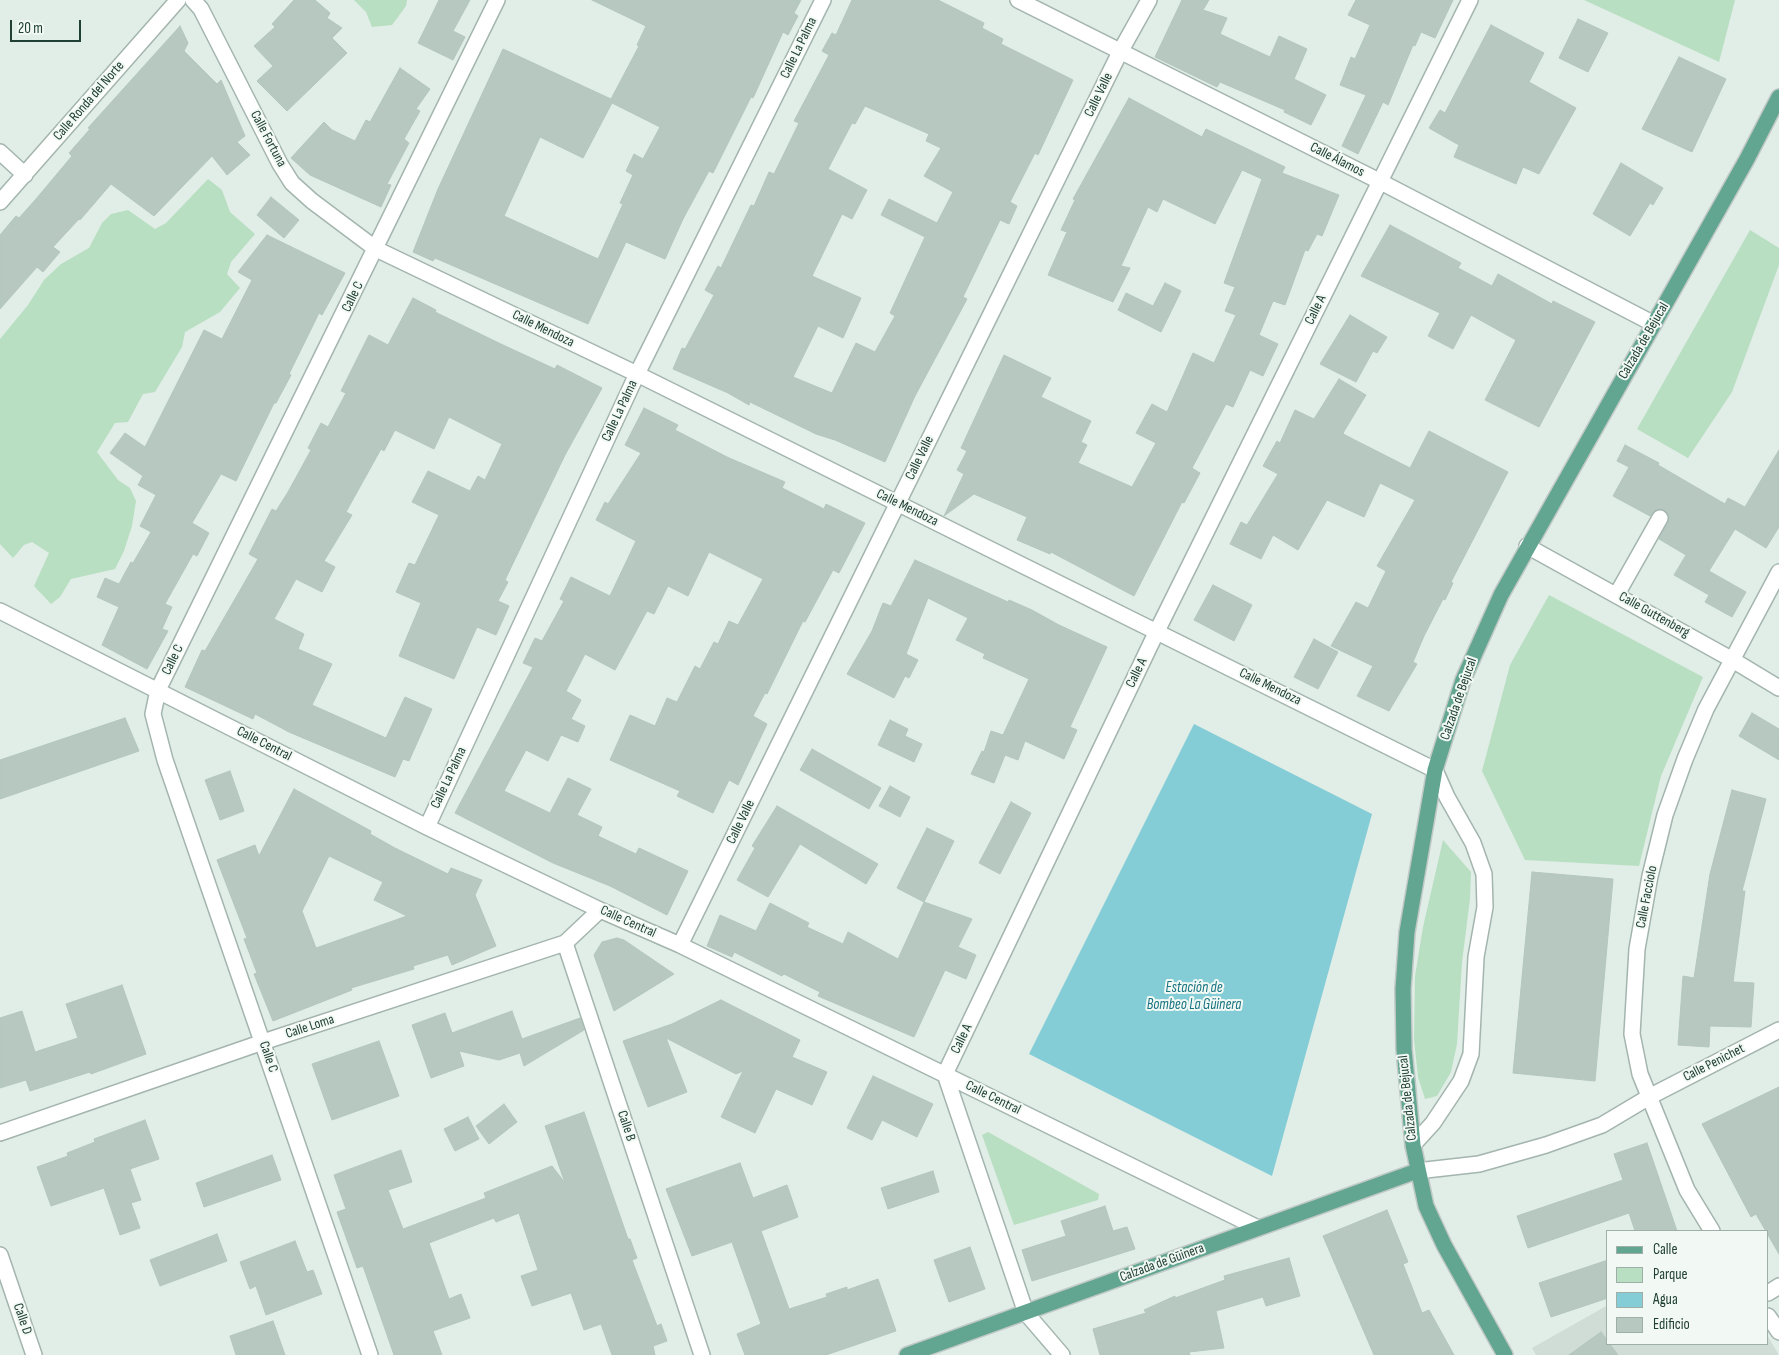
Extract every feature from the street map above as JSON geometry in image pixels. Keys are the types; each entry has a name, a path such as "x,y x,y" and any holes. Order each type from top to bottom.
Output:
{"main road":[{"name":"Calzada de Bejucal","path":"1505,1355 1444,1245 1426,1206 1417,1171 1413,1145 1404,1049 1403,989 1407,932 1436,770 1463,680 1501,595 1747,159 1779,97"},
{"name":"Calzada de Güinera","path":"907,1355 1417,1171"}],"street":[{"name":"Calle Ronda del Norte","path":"0,202 178,0"},
{"name":"Calle Fortuna","path":"194,0 280,164 292,183 312,201 376,249"},
{"name":"Calle C","path":"370,1355 165,760 153,714 158,690 497,0"},
{"name":"Calle La Palma","path":"426,827 637,374 823,0"},
{"name":"Calle Álamos","path":"1018,0 1379,181 1654,324"},
{"name":"Calle Valle","path":"680,945 1120,52 1149,0"},
{"name":"Calle A","path":"945,1074 1157,631 1470,0"},
{"path":"0,152 25,175"},
{"name":"Calle Mendoza","path":"376,249 637,374 1436,770"},
{"path":"1616,594 1660,518"},
{"name":"Calle Guttenberg","path":"1527,546 1616,594 1779,688"},
{"name":"Calle Facciolo","path":"1711,1230 1687,1190 1640,1074 1632,1034 1637,949 1650,876 1665,815 1685,759 1706,709 1731,659 1779,572"},
{"name":"Calle Central","path":"0,611 426,827 600,910 680,945 1258,1228"},
{"path":"1413,1145 1433,1123 1461,1080 1471,1054 1476,957 1485,907 1484,874 1473,843 1446,797 1436,770"},
{"path":"565,943 600,910"},
{"name":"Calle Loma","path":"0,1133 263,1042 565,943"},
{"name":"Calle B","path":"565,943 702,1355"},
{"name":"Calle Penichet","path":"1417,1171 1479,1164 1546,1145 1602,1125 1649,1097 1779,1030"},
{"path":"945,1074 1026,1313 1062,1355"},
{"name":"Calle D","path":"0,1255 34,1355"},
{"path":"1769,1317 1779,1332"}],"shaded area":[{"path":"1606,1306 1606,1345 1769,1345 1769,1339 1779,1355 1536,1355 1532,1348"}],"green space":[{"path":"354,0 407,0 406,6 392,25 372,27 366,12"},
{"path":"1584,0 1735,0 1719,62"},
{"path":"208,179 222,190 230,212 255,234 231,262 227,274 240,288 220,312 185,332 182,347 155,392 143,394 128,422 115,423 97,452 118,480 130,488 136,501 132,526 124,551 115,569 71,579 60,597 51,604 34,586 49,553 32,542 24,545 13,558 0,544 0,339 28,305 44,280 61,264 89,248 102,223 111,214 128,210 155,229 166,223"},
{"path":"1750,230 1779,248 1779,265 1732,392 1688,458 1637,429"},
{"path":"1549,595 1703,677 1661,776 1639,866 1525,860 1482,771 1510,665"},
{"path":"1443,840 1471,872 1470,899 1462,962 1457,1044 1451,1072 1437,1096 1425,1099 1418,1077 1414,1040 1415,976 1423,927"},
{"path":"988,1132 1099,1194 1098,1200 1014,1225 982,1135"}],"water":[{"name":"Estación de Bombeo La Güinera","path":"1194,724 1372,814 1272,1176 1029,1054"}],"building":[{"path":"294,0 315,0 330,13 327,18 342,28 332,38 347,53 287,111 257,81 273,66 254,46 275,27 272,24"},
{"path":"439,0 470,0 453,31 465,37 453,60 418,43"},
{"path":"592,0 801,0 794,13 798,16 788,35 783,32 753,98 751,97 713,173 709,171 683,219 665,259 626,242 588,324 435,258 433,261 413,252 438,189 503,49 611,99 639,46 637,45 646,26","holes":["612,103 660,127 643,159 634,154 626,171 633,175 620,203 623,204 598,259 504,216 540,137 583,158"]},
{"path":"852,0 938,0 984,23 982,28 1003,39 1001,44 1073,80 1038,155 1035,153 1010,202 1017,206 1009,224 1000,220 963,297 967,299 915,396 885,462 835,440 816,434 750,402 749,405 728,393 673,369 682,348 685,349 714,295 705,290 718,266 721,268 751,205 754,206 769,172 774,174 799,123 794,121 829,55 822,51 832,33 836,35","holes":["865,106 929,134 926,141 941,148 924,176 953,192 937,223 889,199 881,215 925,237 890,313 895,316 875,352 856,343 832,393 793,377 818,326 843,338 861,298 812,276 842,214 852,219 867,190 828,169 852,123 855,124"]},
{"path":"1182,0 1209,0 1203,10 1227,18 1220,34 1270,57 1279,36 1307,49 1294,79 1326,95 1311,125 1284,112 1285,110 1220,82 1217,87 1155,57"},
{"path":"1356,0 1453,0 1435,38 1421,32 1415,46 1413,45 1388,105 1383,102 1358,154 1342,146 1366,95 1340,85 1351,57 1355,59 1370,25 1348,15"},
{"path":"1578,19 1608,33 1588,72 1559,58"},
{"path":"1491,25 1544,53 1529,82 1576,108 1539,174 1523,167 1516,184 1454,157 1459,145 1429,128 1440,110 1445,113"},
{"path":"180,26 188,43 184,51 217,84 221,80 245,136 237,142 250,155 227,175 212,156 154,216 111,184 80,220 53,247 60,252 43,272 37,267 0,309 0,235 16,216 19,218 36,199 72,156 69,153 90,129 88,128"},
{"path":"1679,57 1726,79 1692,152 1642,129"},
{"path":"400,68 430,89 416,109 420,111 404,139 409,143 387,184 391,185 381,207 310,175 291,158 324,122 332,130 355,141 366,120 370,122"},
{"path":"1129,98 1202,137 1206,129 1285,167 1282,173 1339,195 1322,236 1317,234 1308,251 1305,250 1285,305 1273,301 1259,335 1278,344 1263,376 1250,370 1233,407 1226,404 1192,468 1200,473 1184,503 1182,502 1134,596 1051,552 1050,554 1017,540 1027,517 974,494 944,516 964,474 957,470 967,451 961,448 1004,355 1051,378 1041,397 1091,421 1081,442 1087,445 1078,463 1132,487 1156,443 1136,433 1152,404 1167,412 1193,353 1214,363 1236,315 1225,311 1235,287 1224,283 1262,179 1242,170 1215,224 1163,199 1157,212 1148,207 1121,266 1130,268 1113,302 1048,275 1067,232 1061,230 1075,200 1073,199"},
{"path":"1621,163 1663,188 1653,205 1650,203 1630,236 1593,214"},
{"path":"271,197 299,220 284,238 257,215"},
{"path":"1390,225 1461,263 1458,268 1492,286 1498,274 1552,304 1553,301 1595,322 1539,427 1485,400 1516,340 1471,315 1453,349 1428,336 1440,313 1361,276"},
{"path":"267,235 345,273 322,315 319,313 289,374 291,375 276,403 274,403 236,481 221,474 192,523 209,533 197,556 193,554 165,604 172,607 162,629 168,631 147,669 102,645 119,607 97,597 105,578 119,584 151,532 140,526 156,495 138,485 143,476 110,453 125,433 145,447 204,330 222,339 252,280 238,272"},
{"path":"1165,283 1181,291 1161,332 1118,310 1126,293 1153,306"},
{"path":"413,298 436,310 435,312 503,345 555,369 557,365 602,388 565,455 505,580 508,582 498,601 509,606 496,635 477,627 454,679 399,656 421,603 396,592 409,563 415,565 439,515 412,502 428,471 470,491 478,476 485,480 502,444 449,417 434,449 395,430 384,451 381,449 346,512 352,515 324,561 335,567 322,592 296,579 274,619 304,634 298,649 332,664 312,705 386,738 405,697 432,709 409,761 403,759 395,777 289,732 255,714 253,719 185,687 202,650 205,651 258,559 249,554 272,509 276,511 288,492 311,450 308,448 321,423 328,427 346,393 341,391 369,335 388,345"},
{"path":"1350,315 1387,337 1377,353 1373,351 1356,382 1320,364"},
{"path":"1339,379 1366,395 1343,433 1345,435 1410,468 1429,431 1508,472 1451,582 1453,583 1445,600 1443,599 1424,636 1413,662 1417,664 1389,711 1357,696 1373,666 1331,646 1356,602 1368,608 1386,571 1377,566 1415,500 1380,483 1364,517 1327,500 1298,550 1273,535 1261,559 1230,544 1241,522 1247,525 1278,474 1263,466 1277,441 1280,443 1295,410 1314,419"},
{"path":"644,408 678,425 675,430 727,457 785,482 782,488 824,509 826,504 865,523 839,573 833,570 805,622 803,621 767,694 765,693 753,716 767,724 738,785 729,780 713,813 677,796 680,791 610,760 630,715 655,726 667,698 677,702 695,666 700,669 714,642 718,644 729,621 738,625 763,579 709,552 688,596 668,586 654,614 647,611 615,670 585,654 566,691 581,700 571,719 585,726 578,742 561,735 548,761 526,750 504,791 550,813 568,778 591,789 577,815 602,827 598,836 636,854 639,848 688,871 667,915 610,886 553,863 455,813 533,667 523,663 535,638 542,641 564,601 560,599 571,577 610,596 636,541 596,520 605,502 608,504 641,453 625,445"},
{"path":"1625,445 1659,463 1658,465 1725,504 1728,498 1745,507 1779,450 1779,527 1766,548 1735,529 1709,571 1746,592 1732,617 1705,602 1709,595 1674,575 1686,555 1659,539 1668,522 1668,513 1659,509 1650,516 1613,496 1629,467 1617,461"},
{"path":"915,560 1008,602 1009,600 1032,610 1059,625 1107,647 1070,727 1077,730 1064,759 1025,741 1018,760 1005,755 994,783 971,774 982,751 984,752 991,731 1003,735 1029,679 983,658 985,654 956,640 968,618 928,598 906,654 918,660 909,678 905,676 894,698 847,674 872,631 883,603 891,606"},
{"path":"1213,585 1252,605 1234,641 1194,620"},
{"path":"1314,639 1338,652 1318,689 1294,677"},
{"path":"1752,713 1779,729 1779,760 1739,736"},
{"path":"125,718 139,751 0,799 0,760"},
{"path":"890,720 908,729 905,736 922,744 914,762 878,745"},
{"path":"812,749 881,788 869,809 800,770"},
{"path":"230,771 244,811 220,820 205,780"},
{"path":"890,786 910,797 900,817 879,806"},
{"path":"294,789 371,831 370,834 395,848 448,874 451,868 482,880 475,895 496,946 452,965 448,955 413,966 414,969 351,988 352,990 273,1021 254,974 257,973 244,939 247,938 217,860 255,845 259,856","holes":["329,856 383,882 374,900 407,916 316,948 302,911"]},
{"path":"1732,790 1766,799 1742,891 1745,891 1733,982 1754,983 1751,1027 1710,1026 1709,1047 1678,1045 1683,976 1694,978 1710,874"},
{"path":"1011,802 1031,813 1000,874 979,863"},
{"path":"777,806 878,864 866,884 800,844 768,897 737,880 755,848 752,846"},
{"path":"927,828 954,841 924,902 897,888"},
{"path":"1532,872 1613,879 1595,1081 1513,1073"},
{"path":"924,902 972,919 958,947 976,955 966,979 945,970 914,1037 818,996 820,992 784,974 782,976 734,952 732,957 707,946 720,915 756,931 770,903 809,923 807,927 843,944 848,932 898,959"},
{"path":"617,938 624,940 674,974 614,1011 594,955 602,942"},
{"path":"122,985 146,1054 91,1074 90,1072 30,1091 26,1080 0,1088 0,1018 22,1011 35,1052 78,1038 66,1004"},
{"path":"721,1000 800,1040 792,1057 827,1072 812,1105 776,1089 755,1133 721,1117 743,1071 736,1074 666,1038 687,1092 648,1107 623,1041 672,1024"},
{"path":"512,1011 522,1039 580,1018 584,1030 524,1066 520,1053 499,1060 459,1051 464,1066 431,1078 412,1025 445,1013 452,1033"},
{"path":"379,1041 399,1096 332,1120 312,1064"},
{"path":"873,1076 933,1104 917,1137 882,1120 872,1140 847,1128"},
{"path":"1779,1087 1779,1254 1769,1237 1769,1230 1765,1230 1756,1214 1751,1217 1702,1124"},
{"path":"504,1104 517,1122 489,1144 476,1126"},
{"path":"584,1112 628,1239 630,1239 637,1258 632,1260 657,1326 661,1324 667,1341 653,1346 655,1355 612,1355 601,1324 584,1330 571,1293 532,1306 521,1276 538,1270 519,1213 496,1222 494,1218 429,1243 449,1299 461,1294 470,1318 433,1331 442,1355 394,1355 363,1266 357,1268 337,1212 346,1209 334,1175 401,1150 412,1182 388,1190 403,1229 486,1198 484,1193 552,1166 565,1183 545,1126"},
{"path":"468,1117 479,1139 455,1151 444,1129"},
{"path":"145,1120 159,1159 130,1169 141,1200 131,1203 140,1228 120,1235 104,1188 51,1206 37,1167 68,1156 67,1153 95,1142 94,1139"},
{"path":"1647,1143 1677,1230 1635,1230 1629,1213 1528,1248 1517,1216 1623,1180 1614,1154"},
{"path":"272,1155 281,1180 204,1207 196,1183"},
{"path":"740,1163 753,1198 787,1185 798,1217 761,1231 789,1309 827,1297 826,1294 847,1287 847,1290 878,1279 896,1331 826,1355 745,1355 737,1334 761,1324 732,1242 692,1256 666,1189"},
{"path":"933,1171 939,1192 888,1209 881,1188"},
{"path":"1105,1206 1113,1231 1127,1227 1135,1249 1032,1281 1022,1250 1066,1236 1061,1221"},
{"path":"1387,1210 1408,1262 1403,1264 1422,1313 1429,1310 1454,1355 1374,1355 1323,1236"},
{"path":"217,1234 227,1261 160,1286 150,1260"},
{"path":"295,1241 307,1272 313,1270 322,1294 266,1315 256,1286 250,1289 240,1262"},
{"path":"970,1247 985,1289 949,1302 934,1260"},
{"path":"1289,1258 1300,1296 1266,1306 1263,1297 1216,1311 1224,1348 1189,1352 1190,1355 1100,1355 1093,1329 1146,1313 1144,1310 1175,1296 1175,1298 1225,1280 1224,1276"},
{"path":"1606,1261 1606,1299 1551,1317 1539,1283"},
{"path":"273,1321 285,1355 236,1355 230,1336"},
{"path":"1601,1332 1606,1339 1606,1345 1611,1345 1618,1355 1569,1355"}]}
